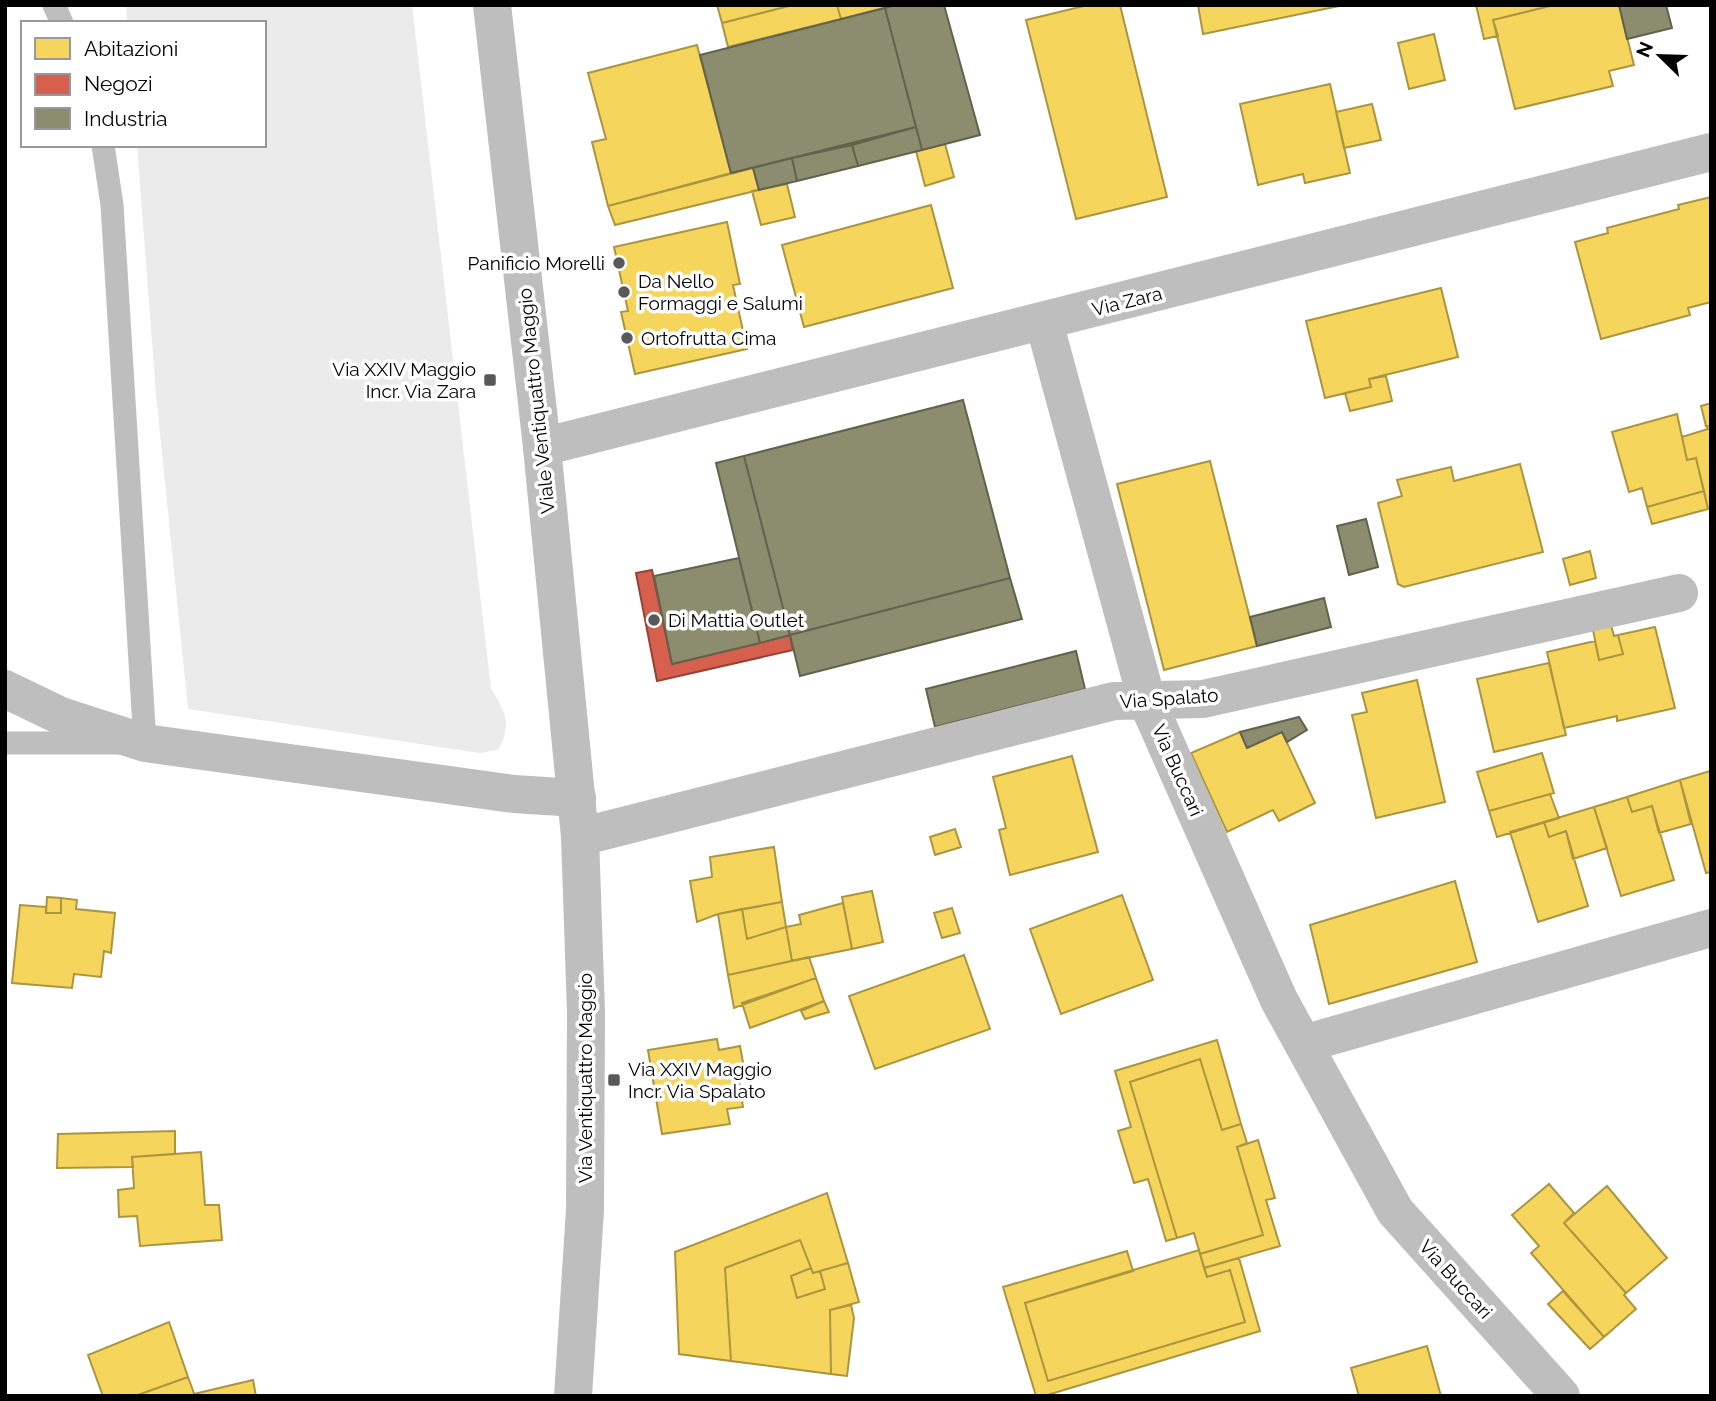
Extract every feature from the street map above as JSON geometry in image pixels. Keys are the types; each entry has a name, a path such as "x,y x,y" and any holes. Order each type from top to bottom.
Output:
{"street":[{"name":"Viale Ventiquattro Maggio","path":"492,5 542,447 577,798"},
{"name":"Via Zara","path":"542,447 1711,152"},
{"name":"Via Buccari","path":"1044,322 1147,701 1279,1000 1395,1211 1561,1396"},
{"name":"Via Spalato","path":"580,837 1114,701 1203,699 1679,593"},
{"path":"5,689 61,716 145,743 514,794 577,798"},
{"name":"Via Ventiquattro Maggio","path":"570,1396 585,1210 586,1012 577,798"},
{"path":"1303,1044 1711,928"}],"lane":[{"path":"54,5 61,21"},
{"path":"5,743 145,743 112,205 103,147"}],"shaded area":[{"path":"126,5 412,5 491,689 503,712 506,726 498,750 480,753 188,709 156,394 137,147 266,147 266,21 127,21"}],"building: Abitazioni":[{"path":"717,5 793,5 722,23"},
{"path":"793,5 837,5 841,19 728,47 722,23"},
{"path":"837,5 895,5 841,19"},
{"path":"1088,5 1120,5 1167,197 1076,219 1026,20"},
{"path":"1198,5 1344,5 1203,34"},
{"path":"1476,5 1554,5 1493,20 1498,36 1484,39"},
{"path":"1554,5 1619,5 1634,65 1609,71 1613,86 1515,109 1493,20"},
{"path":"1434,34 1445,80 1409,89 1398,43"},
{"path":"697,45 731,173 608,206 592,142 606,139 588,73"},
{"path":"1330,84 1350,173 1305,183 1303,174 1258,185 1240,104"},
{"path":"1372,104 1381,140 1344,148 1336,112"},
{"path":"945,144 954,177 925,186 916,151"},
{"path":"753,168 759,190 615,225 608,206"},
{"path":"787,184 795,217 761,225 752,191"},
{"path":"1711,197 1711,302 1688,308 1690,315 1601,339 1575,242 1608,233 1607,228 1679,209 1678,205"},
{"path":"931,205 953,288 804,327 782,245"},
{"path":"727,222 740,284 733,285 747,349 635,374 621,312 628,311 614,247"},
{"path":"1441,288 1458,357 1369,379 1371,387 1325,398 1306,321"},
{"path":"1386,376 1392,401 1350,411 1345,393 1371,387 1369,379"},
{"path":"1711,403 1711,425 1706,426 1701,406"},
{"path":"1677,414 1687,460 1696,458 1704,491 1647,507 1642,488 1629,492 1612,432"},
{"path":"1711,425 1711,508 1708,509 1696,458 1687,460 1682,437 1708,429 1706,426"},
{"path":"1210,461 1257,646 1164,670 1117,484"},
{"path":"1520,464 1543,552 1404,587 1398,584 1378,503 1402,496 1397,480 1451,467 1454,481"},
{"path":"1704,491 1708,509 1652,524 1647,507"},
{"path":"1590,551 1596,578 1570,585 1563,559"},
{"path":"1611,625 1614,636 1618,635 1623,654 1599,660 1593,630"},
{"path":"1655,627 1675,708 1617,721 1617,716 1564,728 1547,652 1595,641 1599,660 1623,654 1618,635"},
{"path":"1549,663 1566,735 1494,752 1477,679"},
{"path":"1417,680 1445,802 1376,818 1352,715 1367,712 1362,693"},
{"path":"1240,732 1247,748 1282,732 1315,803 1279,821 1273,810 1227,832 1191,753"},
{"path":"1542,753 1554,793 1489,811 1477,772"},
{"path":"1072,756 1098,852 1010,875 999,830 1006,828 993,777"},
{"path":"1710,771 1711,872 1706,873 1680,780"},
{"path":"1680,780 1691,824 1659,833 1652,806 1632,812 1627,797"},
{"path":"1550,794 1559,818 1497,837 1489,811"},
{"path":"1627,797 1632,812 1652,806 1674,880 1621,896 1594,807"},
{"path":"1594,807 1607,848 1573,859 1566,831 1549,837 1544,822"},
{"path":"1544,822 1549,837 1566,831 1588,906 1538,922 1510,832"},
{"path":"955,829 961,847 935,855 930,837"},
{"path":"774,847 782,902 718,914 697,922 690,881 712,877 710,857"},
{"path":"1455,881 1477,962 1329,1004 1310,925"},
{"path":"872,891 883,942 852,949 842,897"},
{"path":"1122,895 1153,980 1061,1014 1030,929"},
{"path":"47,897 61,898 61,913 46,913"},
{"path":"61,898 77,900 76,909 115,913 111,953 104,951 101,977 74,974 72,988 12,983 20,905 46,907 46,913 61,913"},
{"path":"782,902 786,927 747,939 742,909"},
{"path":"843,903 852,949 792,961 786,927 801,924 799,915"},
{"path":"952,908 960,933 942,938 934,913"},
{"path":"742,909 747,939 786,927 792,961 728,975 718,914"},
{"path":"964,955 990,1029 875,1069 849,996"},
{"path":"809,957 816,978 734,1008 728,975"},
{"path":"816,978 824,1001 750,1028 742,1003"},
{"path":"824,1001 829,1012 805,1019 801,1011"},
{"path":"717,1039 719,1050 740,1046 746,1079 739,1081 743,1107 727,1109 730,1124 662,1134 648,1050"},
{"path":"1217,1040 1241,1124 1222,1130 1200,1059 1130,1082 1177,1238 1166,1241 1148,1179 1134,1183 1118,1131 1131,1127 1115,1071"},
{"path":"1200,1059 1222,1130 1241,1124 1247,1143 1237,1147 1263,1235 1200,1254 1194,1233 1177,1238 1130,1082"},
{"path":"175,1131 175,1154 132,1157 133,1167 57,1168 58,1134"},
{"path":"1258,1140 1275,1198 1266,1200 1280,1246 1204,1268 1200,1254 1263,1235 1237,1147"},
{"path":"201,1152 205,1205 219,1205 222,1240 140,1246 137,1216 119,1217 118,1190 134,1188 132,1157"},
{"path":"1549,1184 1574,1213 1564,1223 1626,1293 1624,1295 1636,1309 1604,1337 1531,1253 1539,1246 1512,1215"},
{"path":"1607,1186 1667,1258 1626,1293 1564,1223"},
{"path":"827,1193 848,1263 813,1273 800,1240 725,1268 731,1361 679,1354 675,1252"},
{"path":"800,1240 811,1268 791,1276 797,1298 825,1289 820,1271 848,1263 859,1302 830,1310 831,1374 731,1361 725,1268"},
{"path":"1199,1250 1207,1277 1230,1270 1245,1322 1048,1381 1025,1303"},
{"path":"1127,1251 1133,1271 1025,1303 1048,1381 1245,1322 1230,1270 1207,1277 1204,1268 1239,1258 1260,1331 1044,1396 1036,1396 1003,1287"},
{"path":"811,1268 813,1273 820,1271 825,1289 797,1298 791,1276"},
{"path":"1563,1291 1604,1337 1590,1349 1548,1304"},
{"path":"851,1305 854,1318 847,1376 831,1374 830,1310"},
{"path":"169,1322 188,1377 135,1396 103,1396 88,1355"},
{"path":"1427,1346 1441,1396 1359,1396 1351,1368"},
{"path":"188,1377 195,1396 135,1396"},
{"path":"253,1380 256,1396 194,1394"}],"building: Negozi":[{"path":"652,570 672,664 790,635 793,650 657,681 636,573"}],"building: Industria":[{"path":"895,5 944,5 980,135 922,150 885,8"},
{"path":"1619,5 1666,5 1672,28 1627,39"},
{"path":"885,8 916,127 731,173 700,55"},
{"path":"916,127 922,150 858,166 852,145"},
{"path":"852,145 858,166 797,181 792,158"},
{"path":"792,158 797,181 759,190 753,168"},
{"path":"963,400 1010,578 790,635 744,456"},
{"path":"744,456 790,635 760,643 716,463"},
{"path":"1366,519 1378,567 1349,575 1337,526"},
{"path":"739,558 760,643 672,664 654,576"},
{"path":"1010,578 1022,619 800,676 790,635"},
{"path":"1324,598 1331,627 1257,646 1250,617"},
{"path":"1076,651 1085,689 935,727 926,689"},
{"path":"1299,717 1307,730 1287,742 1282,732 1247,748 1240,732"}],"place":[{"name":"Panificio Morelli","path":"619,263"},
{"name":"Da Nello Formaggi e Salumi","path":"624,292"},
{"name":"Ortofrutta Cima","path":"627,338"},
{"name":"Via XXIV Maggio Incr. Via Zara","path":"490,380"},
{"name":"Di Mattia Outlet","path":"654,620"},
{"name":"Via XXIV Maggio Incr. Via Spalato","path":"614,1080"}]}
